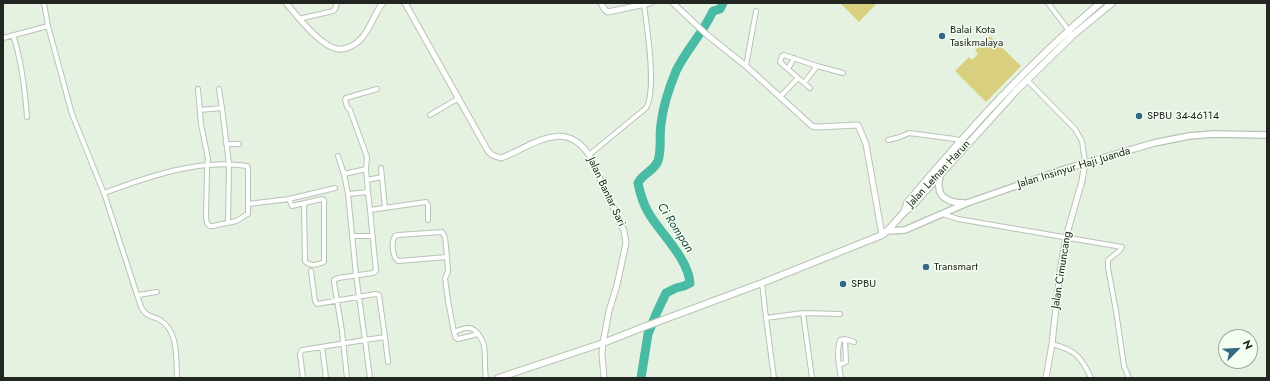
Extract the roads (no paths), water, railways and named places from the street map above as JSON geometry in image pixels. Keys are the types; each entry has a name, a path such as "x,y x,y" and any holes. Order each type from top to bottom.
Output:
{"main road":[{"name":"Jalan Letnan Harun","path":"905,210 907,203 989,109 1029,67 1071,33 1112,3"},
{"path":"1071,33 1098,4"},
{"name":"Jalan Letnan Harun","path":"905,210 911,206 1071,33"},
{"path":"989,109 995,114"},
{"name":"Jalan Insinyur Haji Juanda","path":"885,233 905,230 967,203 1085,162 1154,143 1189,136 1222,133 1267,135"},
{"path":"941,173 938,187 941,194 947,200 956,203 967,203"},
{"path":"498,378 603,344 661,320 762,283 885,233 905,210"}],"street":[{"path":"44,3 48,26 72,114 104,193 141,307 144,313 162,321 172,335 175,345 177,378"},
{"path":"286,3 299,19 318,38 333,48 344,49 354,45 360,40 383,3"},
{"path":"299,19 333,11 337,3"},
{"name":"Jalan Bantar Sari","path":"405,3 488,151 492,155 496,158 501,158 510,155 542,138 556,136 569,138 577,142 589,155 623,227 626,238 603,344 602,354 604,378"},
{"path":"601,3 604,10 608,12 650,3"},
{"path":"673,3 699,28 746,66 814,127 859,126 866,144 885,233"},
{"path":"1048,3 1071,33"},
{"path":"589,155 646,108 648,104 651,69 644,5"},
{"path":"746,66 756,11"},
{"path":"3,38 48,26"},
{"path":"15,35 23,74 27,117"},
{"path":"810,88 780,62 782,56 784,55 843,73"},
{"path":"788,69 794,58"},
{"path":"804,83 817,66"},
{"path":"780,97 798,78"},
{"path":"1027,80 1076,129 1082,141 1085,162"},
{"path":"104,193 153,176 207,165 229,164 247,166 248,214 240,219 228,223 213,226 210,226 207,223 206,217 207,165 207,153 201,127 198,89"},
{"path":"219,89 229,164 228,223"},
{"path":"347,378 338,300 334,280 338,278 373,273 376,271 366,169 367,159 345,100 346,98 378,89"},
{"path":"430,115 459,98"},
{"path":"200,110 222,108"},
{"path":"888,140 909,133 961,141"},
{"path":"226,144 239,144"},
{"path":"338,156 344,174 348,194 356,275 370,378"},
{"name":"Jalan Cimuncang","path":"1046,378 1052,344 1060,270 1066,238 1082,181 1085,162"},
{"path":"381,168 385,208"},
{"path":"344,174 366,169"},
{"path":"367,180 382,177"},
{"path":"248,204 289,199 336,188"},
{"path":"348,194 368,192"},
{"path":"289,199 292,206 322,199 324,200 324,262 312,265 306,263 305,261 304,204"},
{"path":"370,210 426,202 428,205 428,220"},
{"path":"943,214 958,219 1066,238 1122,246 1119,251 1108,260 1108,268 1124,366 1129,378"},
{"path":"447,257 398,261 394,256 392,240 398,235 442,232 445,237 447,257 448,272 445,278 448,301 456,338 458,339 478,334"},
{"path":"352,236 372,236"},
{"path":"311,271 316,302 319,304 359,296 379,295 388,362"},
{"path":"762,283 774,378"},
{"path":"138,295 157,292"},
{"path":"766,318 803,313 840,314"},
{"path":"803,313 812,378"},
{"path":"454,332 470,327 478,334 484,345 486,378"},
{"path":"303,378 300,352 303,349 385,337"},
{"path":"839,365 846,362 845,339"},
{"path":"841,378 838,350 840,340 845,339 854,342"},
{"path":"1052,344 1067,349 1080,358 1091,378"},
{"path":"322,346 326,378"}],"waterway":[{"name":"Ci Rompan","path":"641,378 648,334 666,293 690,283 688,274 679,255 646,209 638,183 658,161 663,111 676,71 713,11 720,9 723,3"}],"place":[{"name":"Balai Kota Tasikmalaya","path":"942,36"},
{"name":"SPBU 34-46114","path":"1139,116"},
{"name":"Transmart","path":"926,267"},
{"name":"SPBU","path":"843,284"}]}
